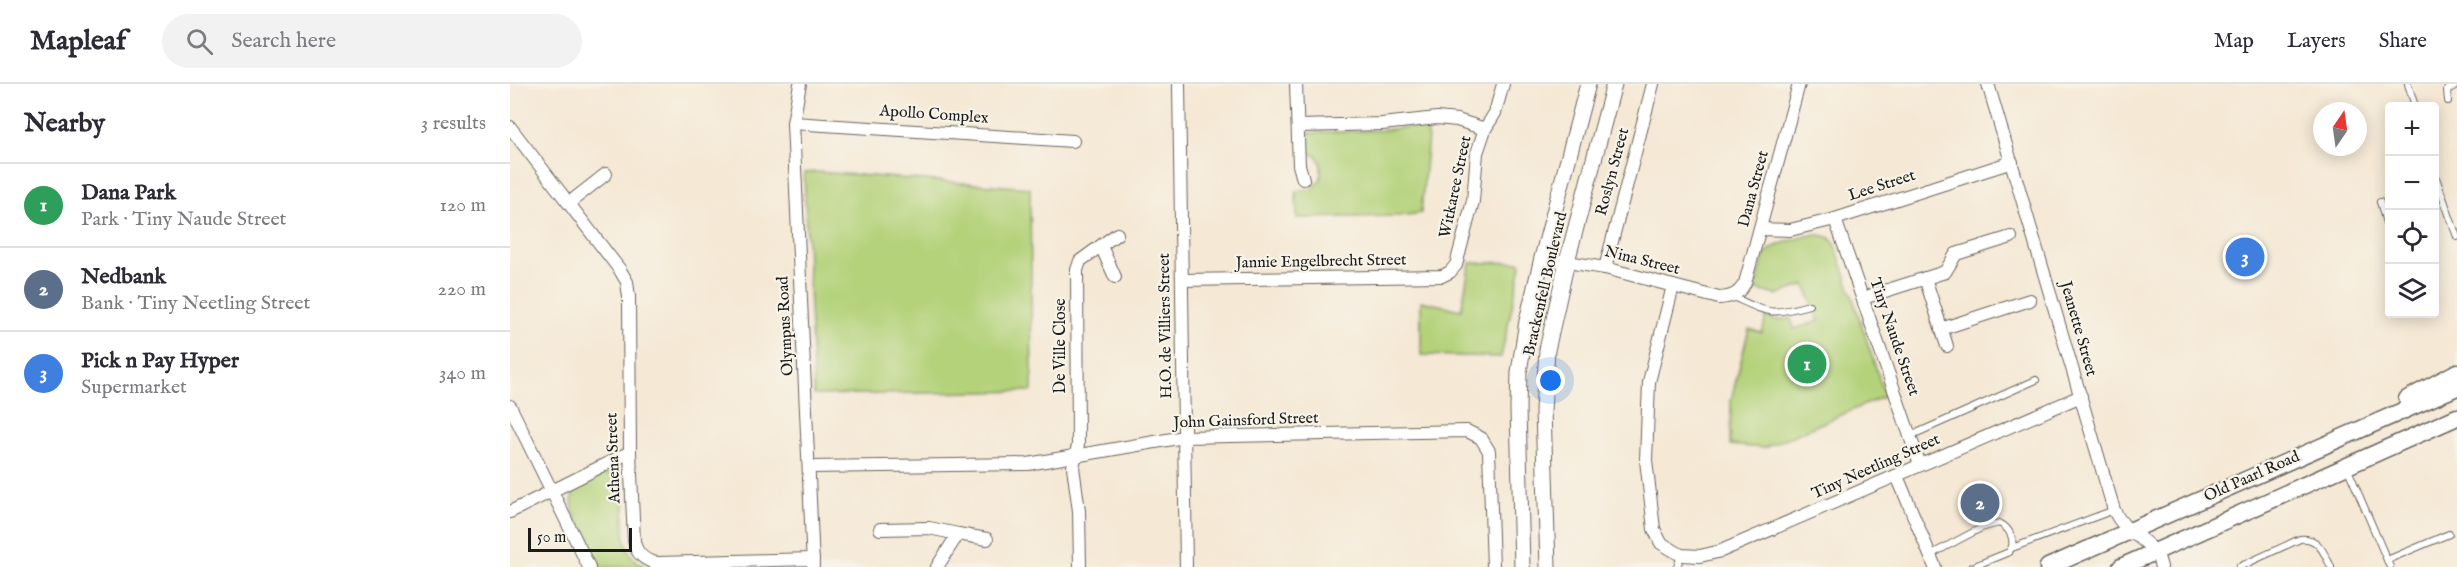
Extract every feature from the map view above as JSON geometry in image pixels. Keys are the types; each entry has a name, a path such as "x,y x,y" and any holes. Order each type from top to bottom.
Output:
{"main road":[{"path":"2367,427 2401,402 2457,372"},
{"name":"Old Paarl Road","path":"2048,567 2457,387"},
{"name":"Old Paarl Road","path":"2121,567 2158,560 2347,466 2457,417"}],"street":[{"name":"Olympus Road","path":"800,84 793,123 813,563"},
{"name":"H.O. de Villiers Street","path":"1179,84 1186,567"},
{"path":"1296,84 1299,165 1303,179"},
{"name":"Witkaree Street","path":"1456,265 1473,201 1478,153 1485,129 1495,113 1503,84"},
{"name":"Brackenfell Boulevard","path":"1522,567 1519,372 1527,321 1542,258 1588,84"},
{"name":"Brackenfell Boulevard","path":"1548,567 1544,378 1551,328 1614,84"},
{"name":"Roslyn Street","path":"1605,268 1653,84"},
{"name":"Dana Street","path":"1732,297 1741,291 1746,283 1799,84"},
{"name":"Jeanette Street","path":"1988,84 2114,510 2117,518 2158,560"},
{"path":"1298,126 1382,124 1446,118 1485,129"},
{"name":"Apollo Complex","path":"793,123 1073,141"},
{"name":"Athena Street","path":"510,127 620,270 628,289 630,452 634,541 637,550 644,559 657,563 813,563"},
{"name":"Lee Street","path":"1760,229 1790,230 1835,219 2012,162"},
{"path":"569,203 606,174"},
{"name":"Tiny Naude Street","path":"1835,219 1920,465"},
{"name":"De Ville Close","path":"1080,567 1079,511 1073,466 1078,445 1077,270 1080,261 1117,234"},
{"path":"1863,298 1945,272 1956,254 2011,237"},
{"path":"1101,246 1114,277"},
{"name":"Nina Street","path":"1542,258 1605,268 1719,298 1732,297"},
{"name":"Jannie Engelbrecht Street","path":"1182,280 1442,276 1456,265"},
{"path":"1925,278 1947,346"},
{"path":"1673,286 1649,382 1646,460 1654,529 1661,543 1679,561"},
{"path":"1941,329 2030,300"},
{"name":"Tiny Neetling Street","path":"1679,561 1721,551 2081,396"},
{"path":"510,406 589,567"},
{"name":"John Gainsford Street","path":"809,467 1028,464 1184,437 1472,432 1481,438 1489,451 1493,567"},
{"path":"510,512 630,452"},
{"path":"1897,476 1935,567"},
{"path":"880,529 929,528 987,539"},
{"path":"937,567 958,534"}],"lane":[{"path":"2408,84 2414,102"},
{"path":"2448,101 2447,90 2457,85"},
{"path":"2439,186 2457,237"},
{"path":"2380,202 2385,220"},
{"path":"1732,297 1772,313 1781,313 1809,305"},
{"path":"1910,436 2036,380"},
{"path":"2347,466 2390,567"},
{"path":"1972,567 2009,552 2012,548 2114,510"},
{"path":"1930,555 1981,528 1999,523 2008,529 2013,539 2012,548"},
{"path":"2387,560 2449,534"},
{"path":"2239,567 2300,539 2307,539 2320,546 2331,567"}],"green space":[{"path":"1429,125 1421,213 1399,216 1297,218 1296,191 1312,189 1321,179 1321,164 1317,156 1304,150 1304,133 1383,130"},
{"path":"818,172 1030,188 1032,391 814,395 804,173"},
{"path":"1815,234 1829,237 1835,244 1885,396 1764,448 1730,445 1731,400 1749,329 1762,333 1766,317 1777,320 1791,318 1794,329 1819,321 1805,285 1776,295 1755,289 1764,257 1780,244"},
{"path":"1520,262 1501,357 1421,355 1421,301 1461,310 1470,263"},
{"path":"603,474 615,475 621,482 624,493 625,540 635,560 645,567 600,567 580,528 572,497 575,490 584,482"}],"place":[{"name":"Pick n Pay Hyper","path":"2245,257"},
{"name":"Dana Park","path":"1807,364"},
{"name":"Nedbank","path":"1980,503"}]}
